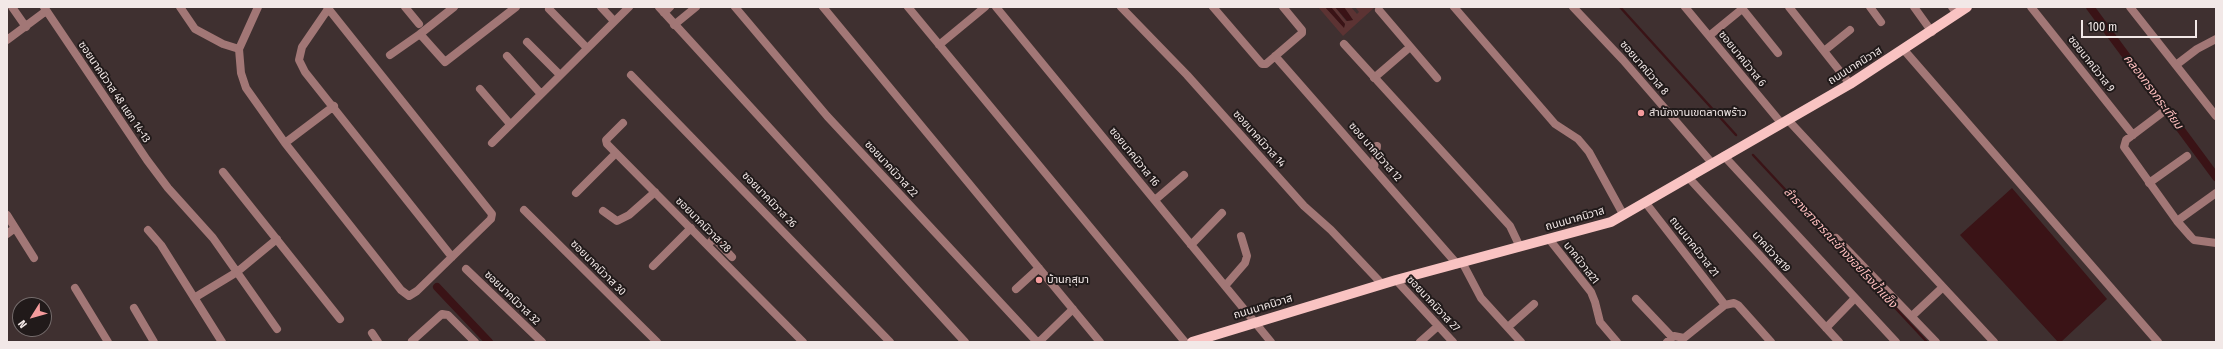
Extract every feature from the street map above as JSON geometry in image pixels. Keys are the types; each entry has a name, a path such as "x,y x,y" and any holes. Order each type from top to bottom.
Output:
{"main road":[{"name":"ถนนนาคนิวาส","path":"1192,342 1396,280 1602,225 1645,202 1850,84 1932,32 1954,11 1967,7"}],"street":[{"path":"12,7 26,27"},
{"path":"180,7 195,29 223,44 239,49"},
{"path":"258,7 239,49 241,73 246,88 285,143 401,290 409,296 417,291 452,257 491,219 492,214 327,8 302,47 299,60 305,72 334,106 452,257"},
{"path":"405,7 419,24"},
{"path":"390,55 454,7"},
{"path":"420,34 443,62 447,62 516,7"},
{"path":"601,7 614,22"},
{"path":"492,143 629,7"},
{"path":"674,25 696,7"},
{"name":"ซอยนาคนิวาส 22","path":"735,7 826,116 1038,342"},
{"path":"823,7 1100,342"},
{"path":"908,7 1186,342"},
{"path":"939,45 985,7"},
{"name":"ซอยนาคนิวาส 16","path":"996,7 1271,342"},
{"name":"ซอยนาคนิวาส 14","path":"1121,7 1187,75 1304,206 1331,230 1382,284"},
{"path":"1213,7 1260,62 1266,64 1302,33 1302,30 1283,7"},
{"path":"1454,7 1555,124 1578,139 1589,152 1623,214"},
{"name":"ซอยนาคนิวาส 8","path":"1573,7 1623,60 1712,163"},
{"name":"ซอยนาคนิวาส 6","path":"1685,7 1785,122 1994,342"},
{"path":"1789,7 1850,84"},
{"path":"1870,7 1881,22"},
{"path":"1914,7 1932,32"},
{"name":"ซอยนาคนิวาส 9","path":"2031,7 2133,135"},
{"path":"2130,7 2216,116"},
{"path":"1709,36 1742,8 1778,53"},
{"path":"7,40 26,27 45,9"},
{"name":"ซอยนาคนิวาส 48 แยก 14-13","path":"45,9 111,110 168,188 213,238 277,329"},
{"path":"549,9 587,48"},
{"path":"665,9 674,25 965,342"},
{"path":"1379,10 1437,78"},
{"path":"1824,51 1850,30"},
{"path":"2176,65 2196,49 2216,39"},
{"path":"527,42 560,75"},
{"path":"1344,44 1510,226 1520,247"},
{"path":"1374,78 1410,47"},
{"path":"1904,50 2158,342"},
{"path":"507,56 541,94"},
{"name":"ซอย นาคนิวาส 12","path":"1275,56 1460,263 1475,290 1521,342"},
{"name":"ซอยนาคนิวาส 26","path":"631,76 890,342"},
{"path":"480,89 510,124"},
{"path":"285,143 334,106"},
{"path":"2163,112 2126,140 2124,147 2149,184 2177,221 2194,240 2216,242"},
{"name":"ซอยนาคนิวาส 28","path":"623,123 606,140 607,144 803,342"},
{"path":"1374,168 1377,146"},
{"path":"576,193 616,153"},
{"path":"1724,156 1896,342"},
{"path":"2149,184 2187,156"},
{"path":"223,172 340,319"},
{"path":"1155,200 1184,174"},
{"name":"นาคนิวาส19","path":"1688,177 1839,342"},
{"path":"603,211 616,221 629,215 655,192"},
{"path":"2177,221 2216,193"},
{"name":"ถนนนาคนิวาส 21","path":"1645,202 1726,305"},
{"name":"ซอยนาคนิวาส 30","path":"524,210 657,342"},
{"path":"1191,245 1222,213"},
{"path":"7,215 34,258"},
{"path":"7,234 15,228"},
{"path":"653,266 691,228"},
{"path":"148,230 161,245 222,342"},
{"path":"1225,286 1245,263 1247,256 1241,236"},
{"path":"708,245 714,238 732,257"},
{"path":"1836,238 1936,342"},
{"path":"194,298 237,272 276,239"},
{"name":"นาคนิวาส21","path":"1549,239 1591,292 1600,322 1617,342"},
{"path":"1016,289 1039,268"},
{"name":"ซอยนาคนิวาส 32","path":"466,269 542,342"},
{"name":"ซอยนาคนิวาส 27","path":"1396,280 1453,342"},
{"path":"1912,316 1943,287"},
{"path":"75,288 108,342"},
{"path":"1826,328 1854,298"},
{"path":"1636,299 1669,340 1677,336 1686,340 1726,305 1738,305 1771,342"},
{"path":"1508,328 1534,304"},
{"path":"134,308 154,342"},
{"path":"1038,342 1073,309"},
{"path":"412,341 442,314 448,315 475,342"},
{"path":"1420,342 1438,326"},
{"path":"372,333 378,342"}],"shaded area":[{"path":"1318,7 1325,7 1344,27 1345,24 1331,7 1335,7 1346,21 1353,20 1344,7 1351,7 1357,14 1359,12 1355,7 1375,7 1343,36"},
{"path":"1325,7 1331,7 1345,24 1344,28"},
{"path":"1335,7 1344,7 1353,20 1347,21"},
{"path":"2012,188 2107,299 2061,342 2058,342 1960,235"}],"waterway":[{"name":"ลำรางสาธารณะข้างซอยโรงน้ำแข็ง","path":"1620,7 1736,135"},
{"name":"คลองทรงกระเทียม","path":"2090,7 2216,177"},
{"name":"ลำรางสาธารณะข้างซอยโรงน้ำแข็ง","path":"1753,155 1927,342"},
{"path":"437,287 489,342"}],"place":[{"name":"สำนักงานเขตลาดพร้าว","path":"1641,113"},
{"name":"บ้านกุสุมา","path":"1039,280"}]}
